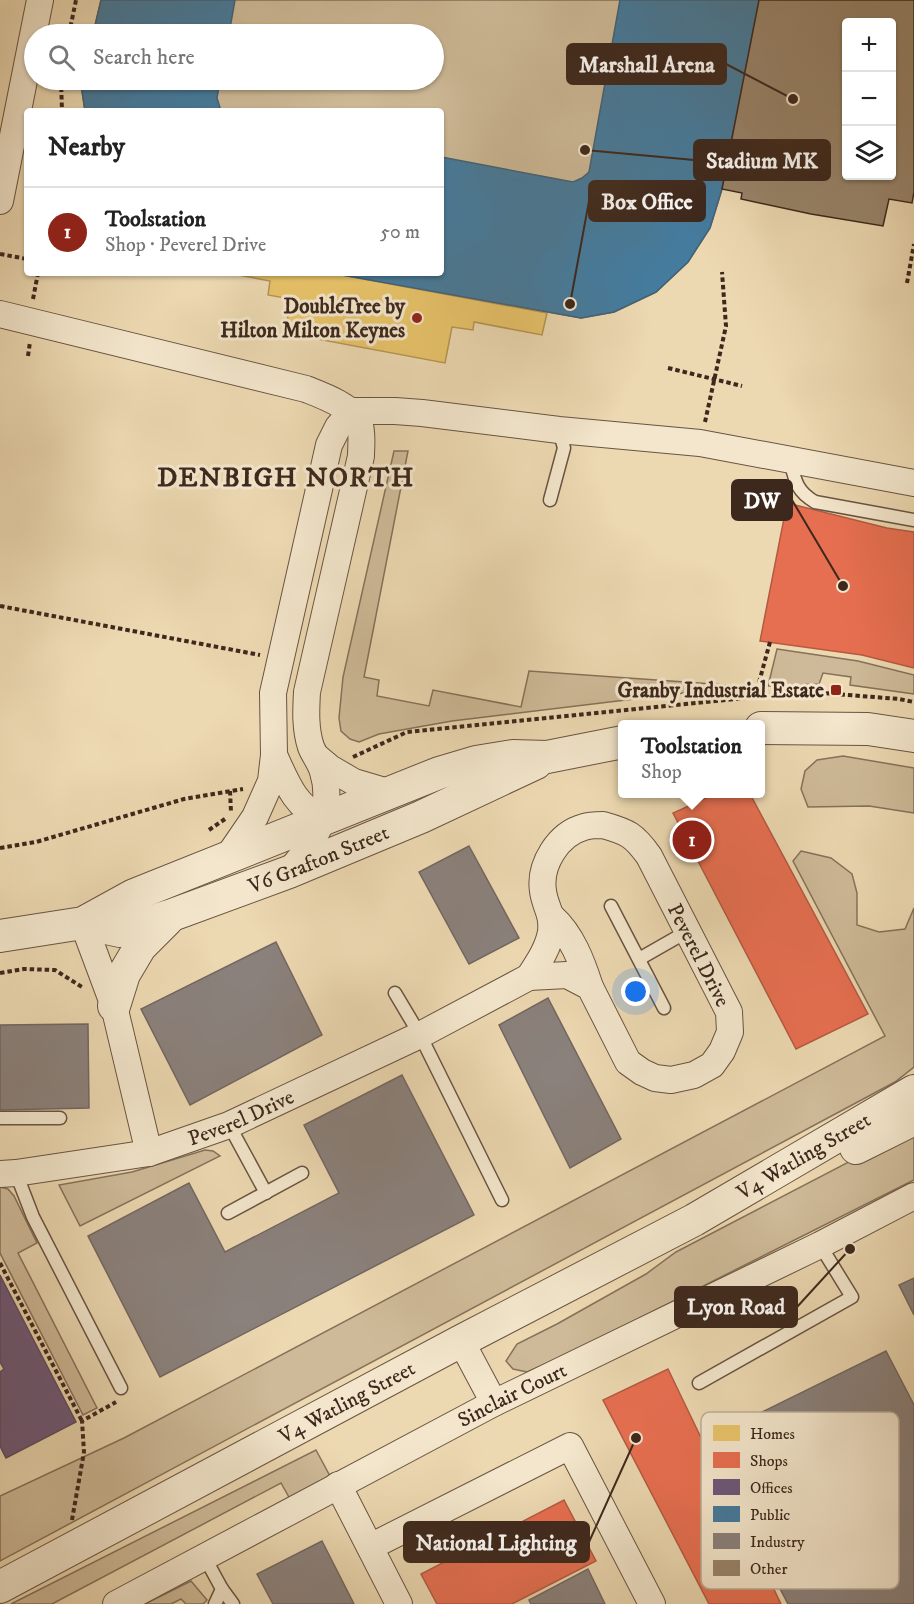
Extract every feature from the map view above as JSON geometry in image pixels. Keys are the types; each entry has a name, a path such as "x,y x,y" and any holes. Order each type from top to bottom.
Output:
{"street":[{"path":"34,24 40,0"},
{"path":"0,201 7,129 24,63"},
{"path":"0,314 306,389 352,411 422,413 559,430 700,443 914,483"},
{"path":"227,858 255,817 271,781 274,755 273,693 329,445 338,427 352,411"},
{"path":"289,872 313,842 327,802 324,772 311,747 306,717 307,692 361,456 359,423 352,411"},
{"path":"765,728 868,729 914,736"},
{"name":"V6 Grafton Street","path":"0,936 83,923 134,895 439,773 476,762 513,756 547,757 618,743"},
{"path":"274,755 291,793 300,805 311,814 333,825 354,827 374,821 421,817"},
{"name":"V6 Grafton Street","path":"83,923 120,931 172,915 289,872 421,817 547,757"},
{"path":"318,758 354,782 391,793"},
{"name":"Peverel Drive","path":"529,977 546,948 551,933 552,917 543,892 543,869 552,852 567,836 584,827 603,825 623,831 637,840 649,856 729,1012 729,1032 722,1051 712,1065 694,1075 671,1080 642,1072 628,1062 590,987 582,963 561,925 552,917"},
{"path":"114,1006 124,974 140,947 172,915"},
{"path":"83,923 114,1006 149,1153"},
{"name":"Peverel Drive","path":"8,1174 149,1153 229,1125 420,1035 529,977 567,975 590,987"},
{"name":"V4 Watling Street","path":"0,1587 461,1341 694,1220 914,1091"},
{"name":"V4 Watling Street","path":"694,1220 801,1176 914,1119"},
{"name":"Sinclair Court","path":"116,1604 494,1403 820,1245 914,1196"},
{"path":"461,1341 494,1403"},
{"path":"370,1547 570,1446 652,1604"},
{"path":"338,1485 399,1604"}],"lane":[{"path":"550,500 564,448 559,430"},
{"path":"790,460 797,486 805,496 815,502 914,520"},
{"path":"611,906 664,1008"},
{"path":"639,959 688,931"},
{"path":"395,993 420,1035 502,1200"},
{"path":"0,1118 60,1118"},
{"path":"229,1125 266,1193"},
{"path":"228,1213 302,1173"},
{"path":"8,1174 33,1217 121,1388"},
{"path":"699,1383 852,1297 820,1245"},
{"path":"204,1556 233,1604"},
{"path":"215,1604 222,1588"}],"path":[{"path":"71,24 76,0"},
{"path":"61,90 62,108"},
{"path":"907,283 914,244"},
{"path":"0,254 24,258"},
{"path":"703,428 726,326 722,272"},
{"path":"37,276 33,301 39,303"},
{"path":"668,368 742,386"},
{"path":"0,606 263,656"},
{"path":"755,697 770,642"},
{"path":"209,830 231,815 230,791"},
{"path":"0,973 24,969 56,970 114,1006"},
{"path":"0,1263 82,1421 84,1452 68,1551"},
{"path":"82,1421 125,1397 121,1388"}],"shaded area":[{"path":"101,0 759,0 722,189 710,228 688,262 656,292 614,312 581,318 348,276 444,276 444,108 85,108 82,90 444,90 444,24 95,24"},
{"path":"394,451 408,451 364,677 379,680 377,696 429,706 433,690 521,707 529,671 742,686 452,721 379,734 359,742 350,739 341,731 339,718 343,677"},
{"path":"777,649 858,661 914,675 914,694 850,685 851,677 823,673 819,684 768,686"},
{"path":"843,756 914,768 914,813 869,806 808,807 801,789 805,771 817,760"},
{"path":"801,851 831,858 852,874 857,893 857,925 879,932 905,929 914,908 914,1067 895,1082 0,1561 0,1496 124,1438 885,1036 793,861"},
{"path":"914,1128 914,1180 568,1354 527,1372 513,1369 506,1361 517,1344 646,1274 676,1252"},
{"path":"205,1150 213,1151 220,1156 80,1226 59,1185 132,1172"},
{"path":"0,1187 8,1189 14,1196 37,1243 18,1253 97,1408 83,1415 0,1253"},
{"path":"316,1450 331,1478 290,1499 281,1483 52,1604 11,1604"},
{"path":"191,1581 207,1600 203,1604 186,1604 181,1599 171,1604 145,1604"}],"building: Homes":[{"name":"DoubleTree by Hilton Milton Keynes","path":"244,276 347,276 547,313 542,335 474,322 473,330 452,327 445,363 285,333 291,299 268,295 270,281"}],"building: Shops":[{"path":"787,503 887,528 914,532 914,668 862,655 760,641"},
{"path":"706,798 752,798 868,1014 796,1049 673,813"},
{"path":"668,1369 701,1438 701,1589 603,1400"},
{"path":"564,1500 596,1561 512,1604 437,1604 421,1574"},
{"path":"701,1589 774,1589 781,1604 709,1604"}],"building: Offices":[{"path":"0,1275 76,1422 6,1458 0,1446 0,1372 4,1369 0,1362"}],"building: Public":[{"path":"101,0 235,0 231,24 95,24"},
{"path":"620,0 759,0 722,189 710,228 688,262 656,292 614,312 581,318 348,276 444,276 444,158 573,182 589,172"},
{"path":"218,90 217,98 220,108 85,108 82,91"}],"building: Industry":[{"path":"469,846 519,938 469,964 419,872"},
{"path":"276,942 322,1035 190,1105 141,1009"},
{"path":"548,998 621,1139 570,1168 499,1025"},
{"path":"88,1024 89,1108 0,1110 0,1025"},
{"path":"402,1075 474,1215 160,1377 88,1236 189,1183 225,1252 339,1193 304,1125"},
{"path":"914,1278 914,1315 899,1285"},
{"path":"886,1351 914,1405 914,1604 788,1604 780,1589 899,1589 899,1412 762,1412"},
{"path":"322,1541 354,1604 273,1604 257,1574"},
{"path":"588,1569 605,1604 531,1604 529,1600"}],"building: Other":[{"path":"759,0 914,0 914,192 912,203 889,199 883,226 741,199 742,193 722,189"}],"place":[{"name":"Marshall Arena","path":"793,99"},
{"name":"Stadium MK","path":"585,150"},
{"name":"Box Office","path":"570,304"},
{"name":"DoubleTree by Hilton Milton Keynes","path":"417,318"},
{"name":"DW","path":"843,586"},
{"name":"Granby Industrial Estate","path":"836,690"},
{"name":"Toolstation","path":"692,840"},
{"name":"Lyon Road","path":"850,1249"},
{"name":"National Lighting","path":"636,1438"}],"district":[{"name":"DENBIGH NORTH","path":"286,477"}]}
